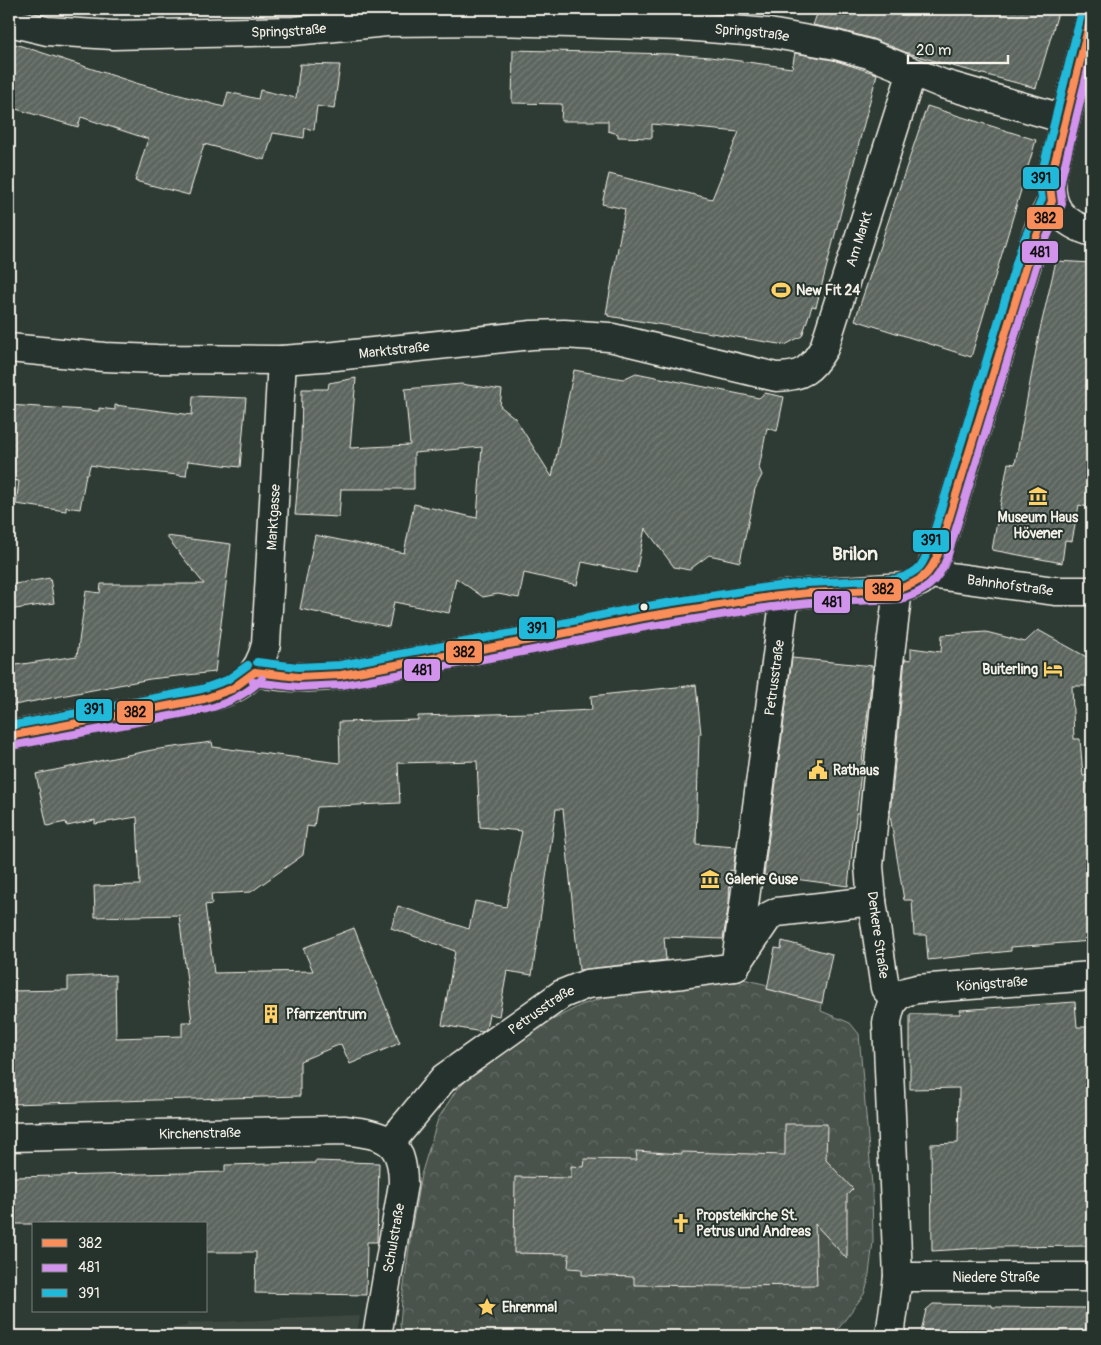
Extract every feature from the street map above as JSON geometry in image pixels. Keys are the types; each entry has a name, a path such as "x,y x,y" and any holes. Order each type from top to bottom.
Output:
{"street":[{"path":"1092,13 1050,187 1052,201 1059,213 1079,228 1092,232"},
{"name":"Springstraße","path":"9,22 48,31 113,35 294,31 407,21 684,26 718,19 769,33 836,45 869,54 912,72 993,99 1065,119"},
{"name":"Am Markt","path":"776,377 799,375 817,361 824,348 912,72"},
{"path":"9,736 204,699 226,693 243,683 255,672 289,678 313,679 531,640 643,617 785,595 898,589 916,584 929,574 944,534 1032,247 1052,201"},
{"name":"Marktstraße","path":"9,348 157,359 282,360 532,335 564,334 609,337 776,377"},
{"name":"Marktgasse","path":"255,672 263,657 266,644 282,360"},
{"name":"Bahnhofstraße","path":"929,574 1055,591 1092,591"},
{"name":"Derkere Straße","path":"895,999 886,988 872,901 869,866 888,662 898,589"},
{"name":"Petrusstraße","path":"391,1142 444,1078 567,991 587,984 735,967 785,595"},
{"path":"735,967 769,916 777,912 872,901"},
{"name":"Königstraße","path":"895,999 904,992 917,989 1092,976"},
{"path":"890,1336 898,1277 888,1023 889,1008 895,999"},
{"name":"Kirchenstraße","path":"9,1137 344,1130 365,1132 391,1142"},
{"name":"Schulstraße","path":"377,1336 403,1184 400,1159 396,1148 391,1142"},
{"name":"Niedere Straße","path":"898,1277 1092,1277"}],"shaded area":[{"path":"360,1316 356,1336 114,1336 187,1326 187,1323"}],"green space":[{"path":"743,979 768,985 767,989 822,1003 821,1011 850,1023 859,1034 872,1185 873,1242 868,1282 864,1294 833,1336 402,1336 400,1325 402,1300 421,1175 438,1119 455,1092 471,1076 528,1033 581,1005 613,995"}],"building":[{"path":"819,9 1059,9 1036,88 941,63 905,52 873,39 813,25"},
{"path":"9,42 139,84 224,107 228,92 258,99 260,90 296,98 300,64 340,65 334,109 317,106 314,130 305,128 304,138 273,133 265,160 204,144 189,195 135,181 148,139 81,117 78,127 9,107"},
{"path":"513,50 671,54 710,57 792,68 795,53 833,60 877,74 816,307 812,306 802,336 785,345 608,316 606,314 625,209 602,204 609,174 712,199 739,132 652,124 652,138 618,137 618,134 608,131 608,121 561,121 562,104 512,103"},
{"path":"927,106 1036,140 971,357 855,320"},
{"path":"1056,261 1092,263 1092,508 1079,505 1072,541 1065,540 1062,563 992,550 1008,463 1015,464 1039,334"},
{"path":"574,370 623,379 636,373 759,398 765,393 784,397 777,431 767,428 759,468 762,475 755,489 740,562 709,555 689,570 674,567 645,528 636,573 582,562 577,585 524,573 519,598 498,594 483,597 456,578 449,613 394,602 389,627 300,609 315,535 404,553 414,504 477,518 482,447 414,453 414,489 341,489 339,517 295,515 301,445 302,389 328,389 329,383 356,378 350,448 410,445 405,389 461,384 502,390 500,406 515,418 552,477"},
{"path":"193,396 246,398 240,467 188,461 186,476 90,465 88,474 86,474 80,509 66,507 66,511 16,504 19,481 9,480 9,405 99,411 99,408 115,410 115,405 192,415"},
{"path":"166,536 231,544 215,672 150,679 9,706 9,666 77,656 86,591 100,593 101,584 204,584"},
{"path":"50,578 54,603 9,610 9,585"},
{"path":"1038,630 1092,660 1092,686 1072,686 1074,739 1080,739 1083,776 1092,775 1092,941 1011,947 1011,951 928,960 926,935 914,935 912,900 904,900 890,815 905,659 911,660 911,648 941,652 942,635 986,632 1025,642"},
{"name":"Rathaus","path":"792,658 873,666 848,886 764,875"},
{"path":"696,685 701,734 699,734 696,844 736,847 733,871 730,870 729,903 723,939 664,937 666,960 579,970 563,809 556,809 532,975 507,971 499,1016 489,1014 486,1029 482,1032 442,1025 455,951 391,928 398,906 469,929 475,901 506,907 522,831 480,827 477,761 398,763 400,803 317,807 314,827 307,826 303,855 251,892 211,894 212,904 205,905 214,973 313,971 303,948 354,928 400,1043 350,1064 341,1044 300,1061 300,1096 9,1104 9,991 68,990 68,977 115,975 116,1038 182,1036 182,1022 192,1022 179,915 95,917 94,886 140,885 137,817 95,824 95,820 67,826 66,822 47,826 36,774 152,750 212,742 213,747 340,763 339,722 418,720 418,716 592,710 591,696"},
{"path":"782,941 832,954 822,1003 767,989 775,948 781,949"},
{"path":"1075,1002 1077,1027 1092,1027 1092,1246 997,1247 932,1251 931,1144 958,1143 959,1088 910,1089 910,1014 960,1014 960,1010"},
{"name":"Propsteikirche St. Petrus und Andreas","path":"785,1124 827,1124 826,1160 853,1189 847,1195 847,1259 815,1224 817,1285 634,1285 634,1277 582,1275 582,1269 568,1268 569,1254 514,1253 515,1177 571,1178 571,1166 584,1167 585,1159 637,1160 636,1151 682,1154 682,1152 785,1155"},
{"path":"315,1161 379,1163 377,1242 367,1242 366,1295 255,1293 256,1252 208,1252 208,1222 32,1222 32,1224 14,1224 13,1177 225,1172 225,1165 315,1163"},
{"path":"933,1304 1086,1308 1086,1336 920,1336 926,1310"}],"transit line":[{"name":"391","path":"257,662 298,667 340,665 641,607 768,587 896,579 911,574 923,562 928,550 1022,244 1042,199 1040,186 1042,172 1082,11"},
{"name":"382","path":"255,672 298,677 341,675 643,617 770,597 808,593 898,589 918,581 927,573 938,554 1032,247 1052,201 1050,187 1052,174 1092,13"},
{"name":"481","path":"253,682 298,687 342,685 533,650 645,627 771,607 809,603 900,599 923,590 935,580 947,558 1041,250 1062,204 1060,187 1062,176 1092,53"},
{"name":"391","path":"9,726 202,689 227,680 248,665"},
{"name":"382","path":"9,736 204,699 232,689 255,672"},
{"name":"481","path":"11,746 207,709 236,698 250,690 262,679"}],"place":[{"name":"New Fit 24","path":"781,290"},
{"name":"Museum Haus Hövener","path":"1038,496"},
{"name":"Buiterling","path":"1053,669"},
{"name":"Rathaus","path":"818,770"},
{"name":"Galerie Guse","path":"710,879"},
{"name":"Pfarrzentrum","path":"271,1014"},
{"name":"Propsteikirche St. Petrus und Andreas","path":"681,1223"},
{"name":"Ehrenmal","path":"487,1307"}],"district":[{"name":"Brilon","path":"855,554"}]}
